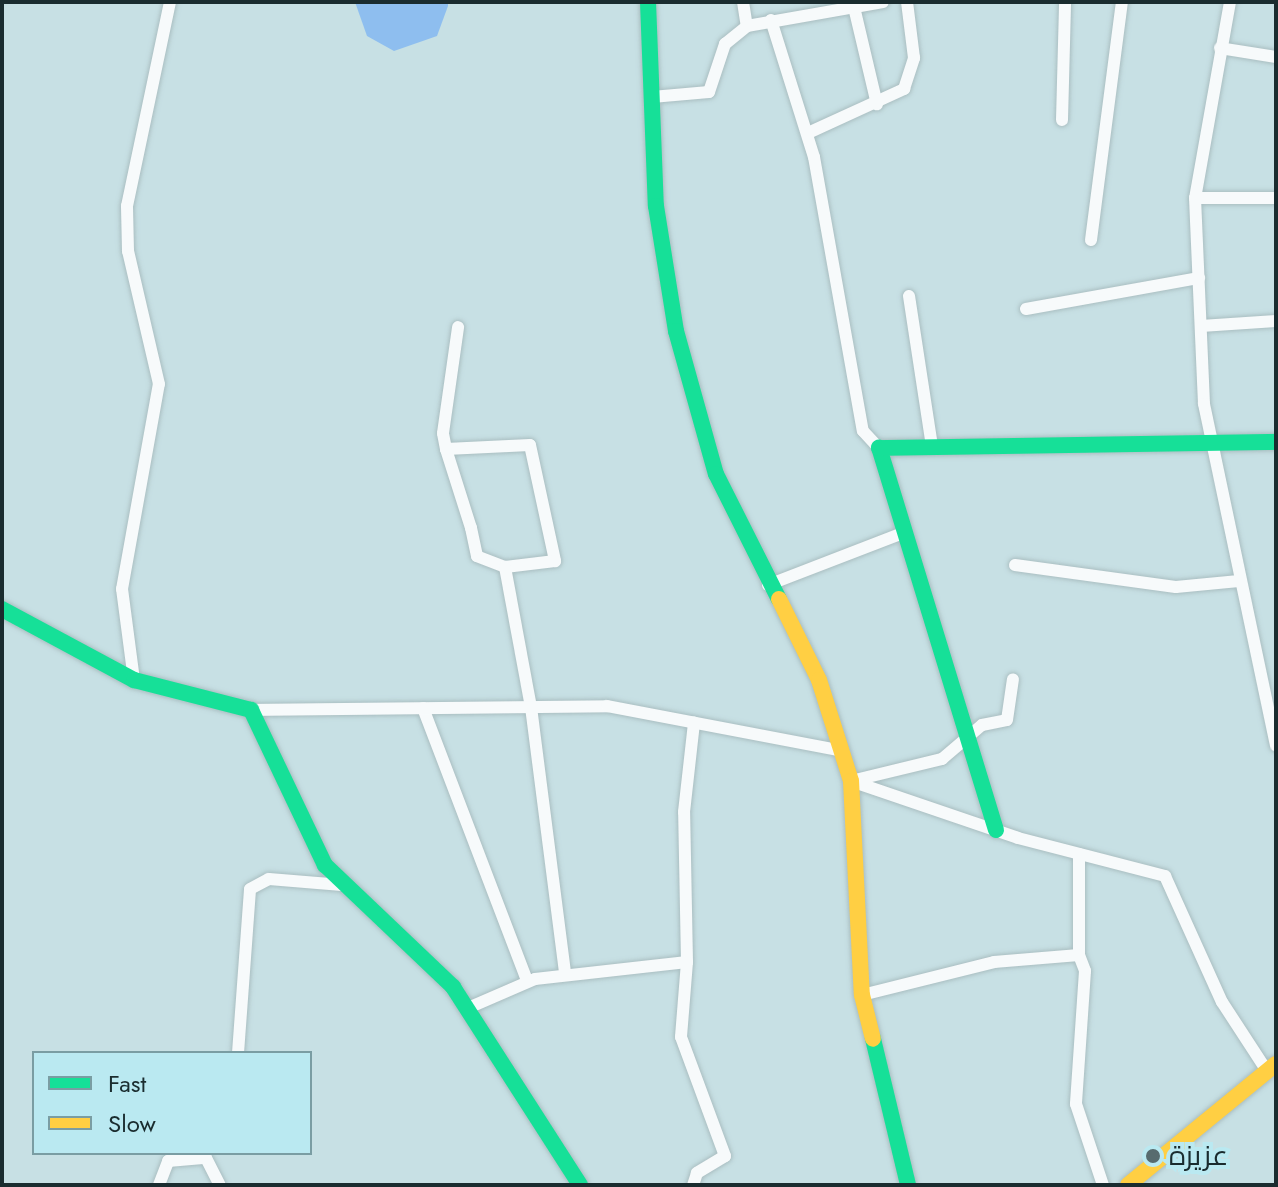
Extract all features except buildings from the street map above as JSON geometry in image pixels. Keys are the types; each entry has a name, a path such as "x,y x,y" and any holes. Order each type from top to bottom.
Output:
{"street":[{"path":"134,680 122,589 159,384 128,251 127,206 170,2"},
{"path":"648,2 656,206 692,400 716,474 768,585 819,680 851,781 862,995 908,1185"},
{"path":"743,2 747,26"},
{"path":"652,97 709,92 725,44 747,26 807,7 854,7 883,2"},
{"path":"808,133 877,104 913,76 907,2"},
{"path":"1062,120 1065,2"},
{"path":"1091,240 1122,2"},
{"path":"1230,2 1195,198 1207,441 1272,712 1276,746"},
{"path":"854,7 877,104"},
{"path":"771,20 808,133 863,431 879,448 996,830"},
{"path":"1220,48 1276,57"},
{"path":"1195,198 1276,198"},
{"path":"1026,309 1199,278"},
{"path":"909,296 932,447"},
{"path":"1201,326 1276,321"},
{"path":"446,449 522,442 536,453 557,555 549,564 505,567 477,556 446,449 458,327"},
{"path":"879,448 1276,442"},
{"path":"768,585 905,532"},
{"path":"1015,565 1176,587 1239,581"},
{"path":"505,567 531,707 565,974"},
{"path":"2,609 134,680 251,710 607,706 842,751"},
{"path":"851,781 942,759 969,741 982,725 1007,720 1013,679"},
{"path":"423,708 527,981"},
{"path":"251,710 313,846 342,885 389,923 468,1008 580,1185"},
{"path":"693,1185 697,1173 725,1156 681,1037 687,962 684,812 694,723"},
{"path":"851,781 996,830 1165,876 1222,1002 1273,1070 1128,1185"},
{"path":"1079,854 1079,955 1085,971 1076,1104 1103,1185"},
{"path":"238,1051 250,889 269,879 342,885"},
{"path":"862,995 994,962 1079,955"},
{"path":"468,1008 527,981 565,974 687,962"},
{"path":"159,1185 168,1161 206,1158 220,1185"},
{"path":"1146,1185 1155,1166"}],"water":[{"path":"355,2 448,2 448,6 437,36 394,51 367,36"}],"traffic: fast":[{"path":"648,2 656,206 676,331 716,474 779,599"},
{"path":"996,830 879,448 1276,442"},
{"path":"2,609 134,680 251,710 325,865 453,987 580,1185"},
{"path":"873,1039 908,1185"}],"traffic: slow":[{"path":"779,599 819,680 851,781 862,995 873,1039"},
{"path":"1128,1185 1276,1064"}],"place":[{"name":"عزيزة","path":"1153,1156"}]}
